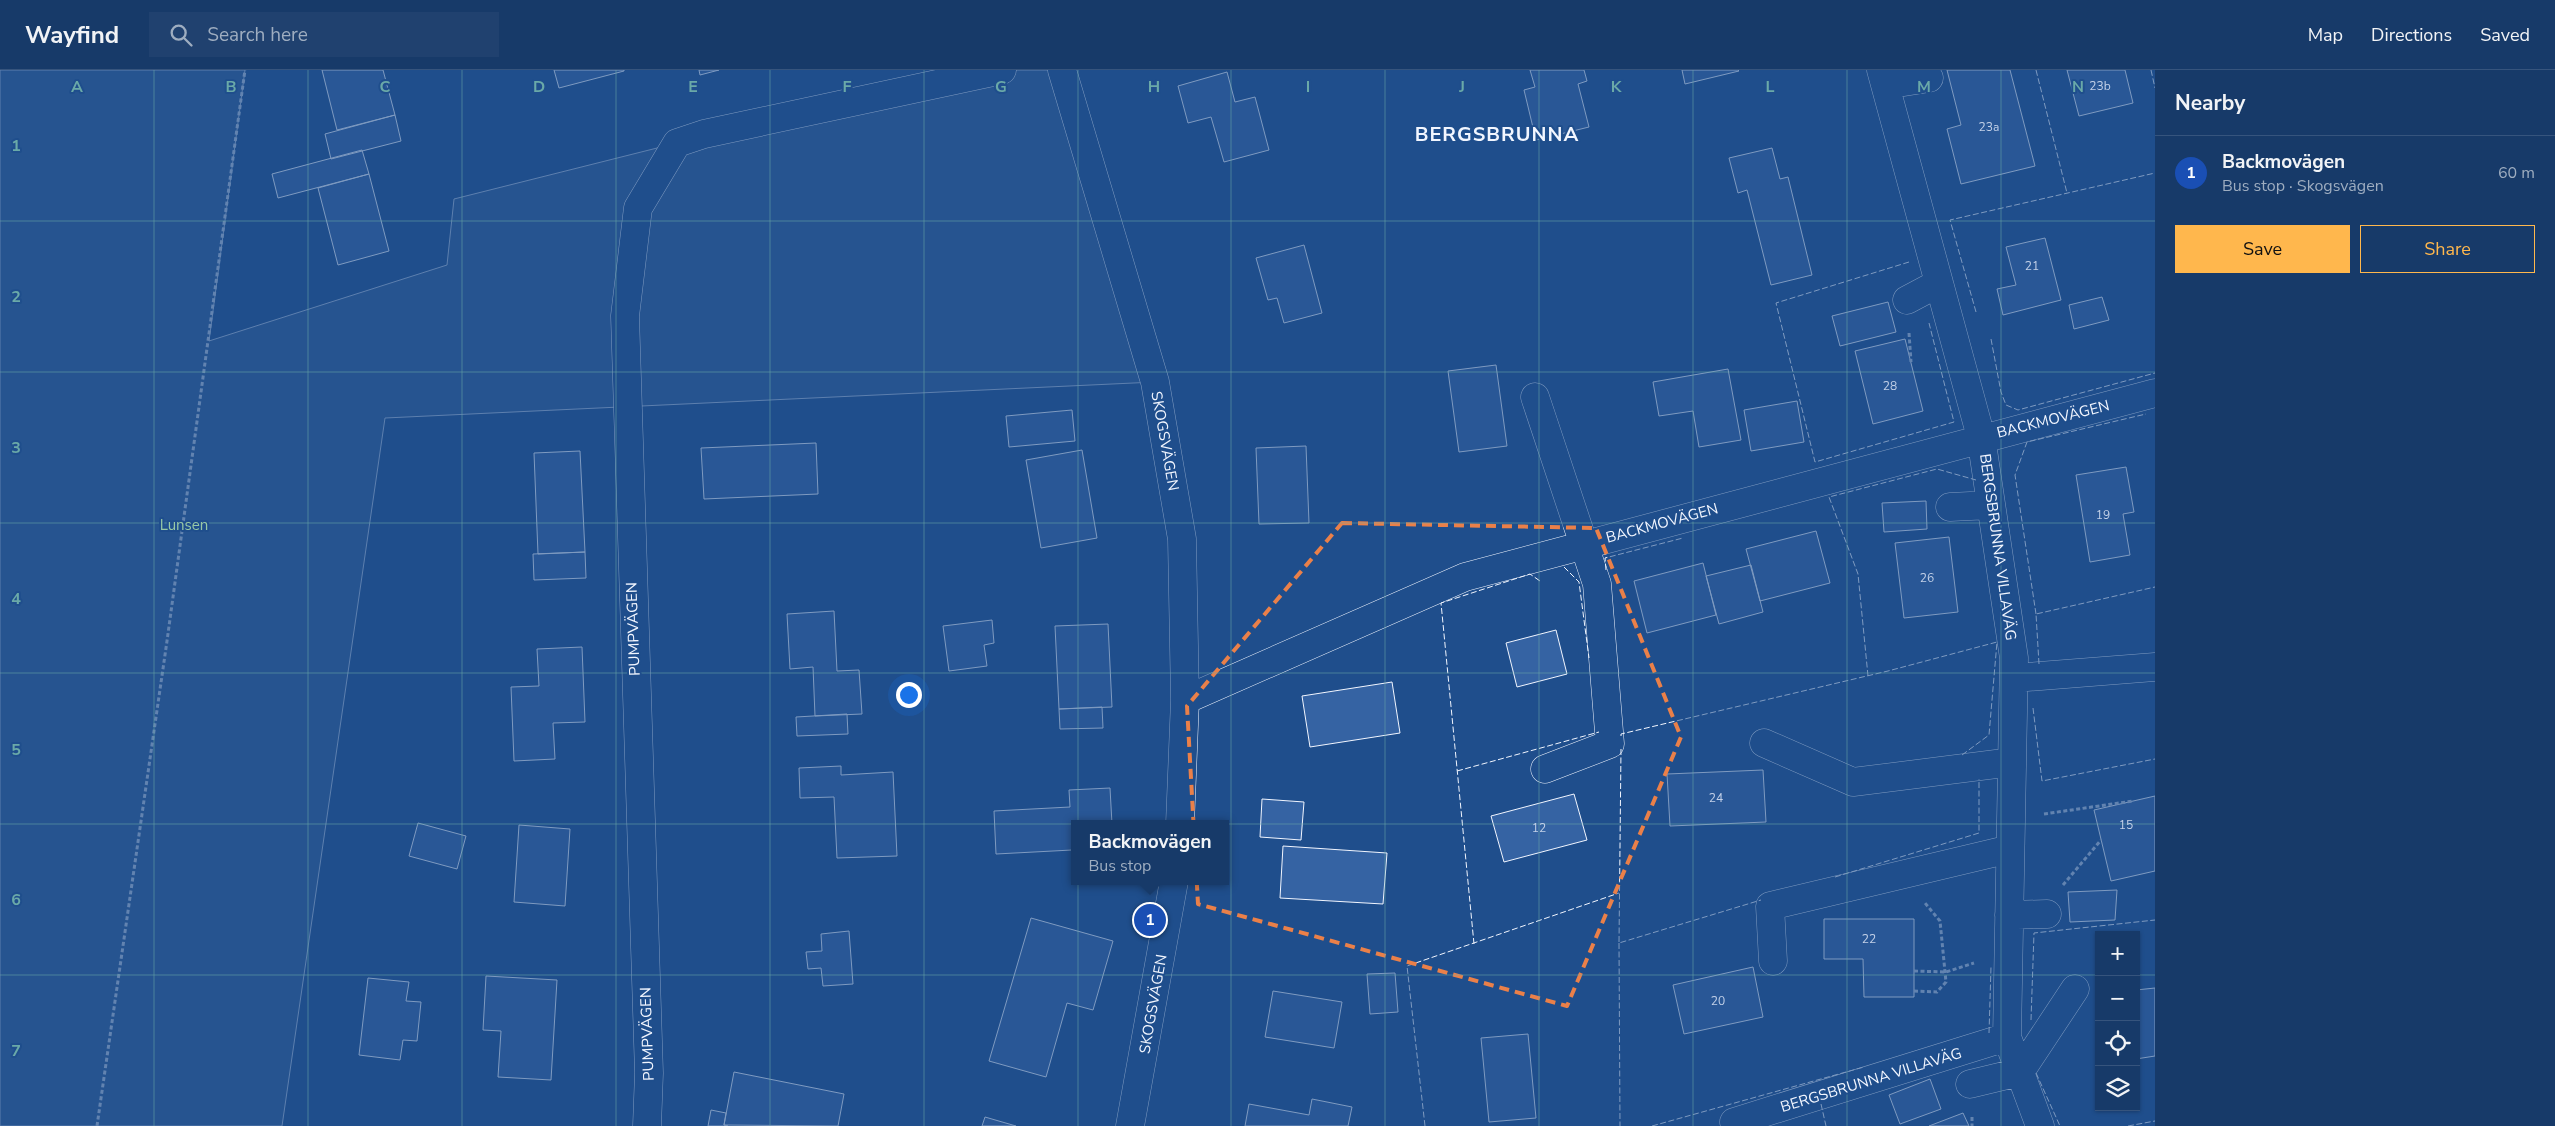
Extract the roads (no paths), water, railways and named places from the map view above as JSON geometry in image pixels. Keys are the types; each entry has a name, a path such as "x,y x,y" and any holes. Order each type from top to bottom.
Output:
{"street":[{"name":"PUMPVÄGEN","path":"647,1126 648,1072 625,316 638,208 677,143 704,134 1002,70"},
{"name":"SKOGSVÄGEN","path":"1062,70 1155,382 1182,539 1185,700 1180,820"},
{"path":"1883,77 1929,78"},
{"name":"BERGSBRUNNA VILLAVÄG","path":"1883,77 1981,437 1992,505 2014,658 2007,1037 2040,1126"},
{"path":"1907,300 1939,283"},
{"name":"BACKMOVÄGEN","path":"1185,700 1465,577 1981,437 2155,393"},
{"path":"1536,397 1597,584 1610,744 1545,769"},
{"path":"1950,507 1992,505"},
{"path":"2014,678 2155,667"},
{"path":"1764,743 1853,782 2012,762"},
{"path":"1773,961 1770,906 2010,849"},
{"name":"SKOGSVÄGEN","path":"1130,1126 1173,885"},
{"path":"2009,914 2047,914"},
{"path":"1970,1084 2020,1072 2075,989"},
{"name":"BERGSBRUNNA VILLAVÄG","path":"1734,1122 2007,1037"}],"place":[{"name":"Backmovägen","path":"1150,920"}],"district":[{"name":"BERGSBRUNNA","path":"1497,134"}],"park label":[{"name":"Lunsen","path":"184,525"}]}
